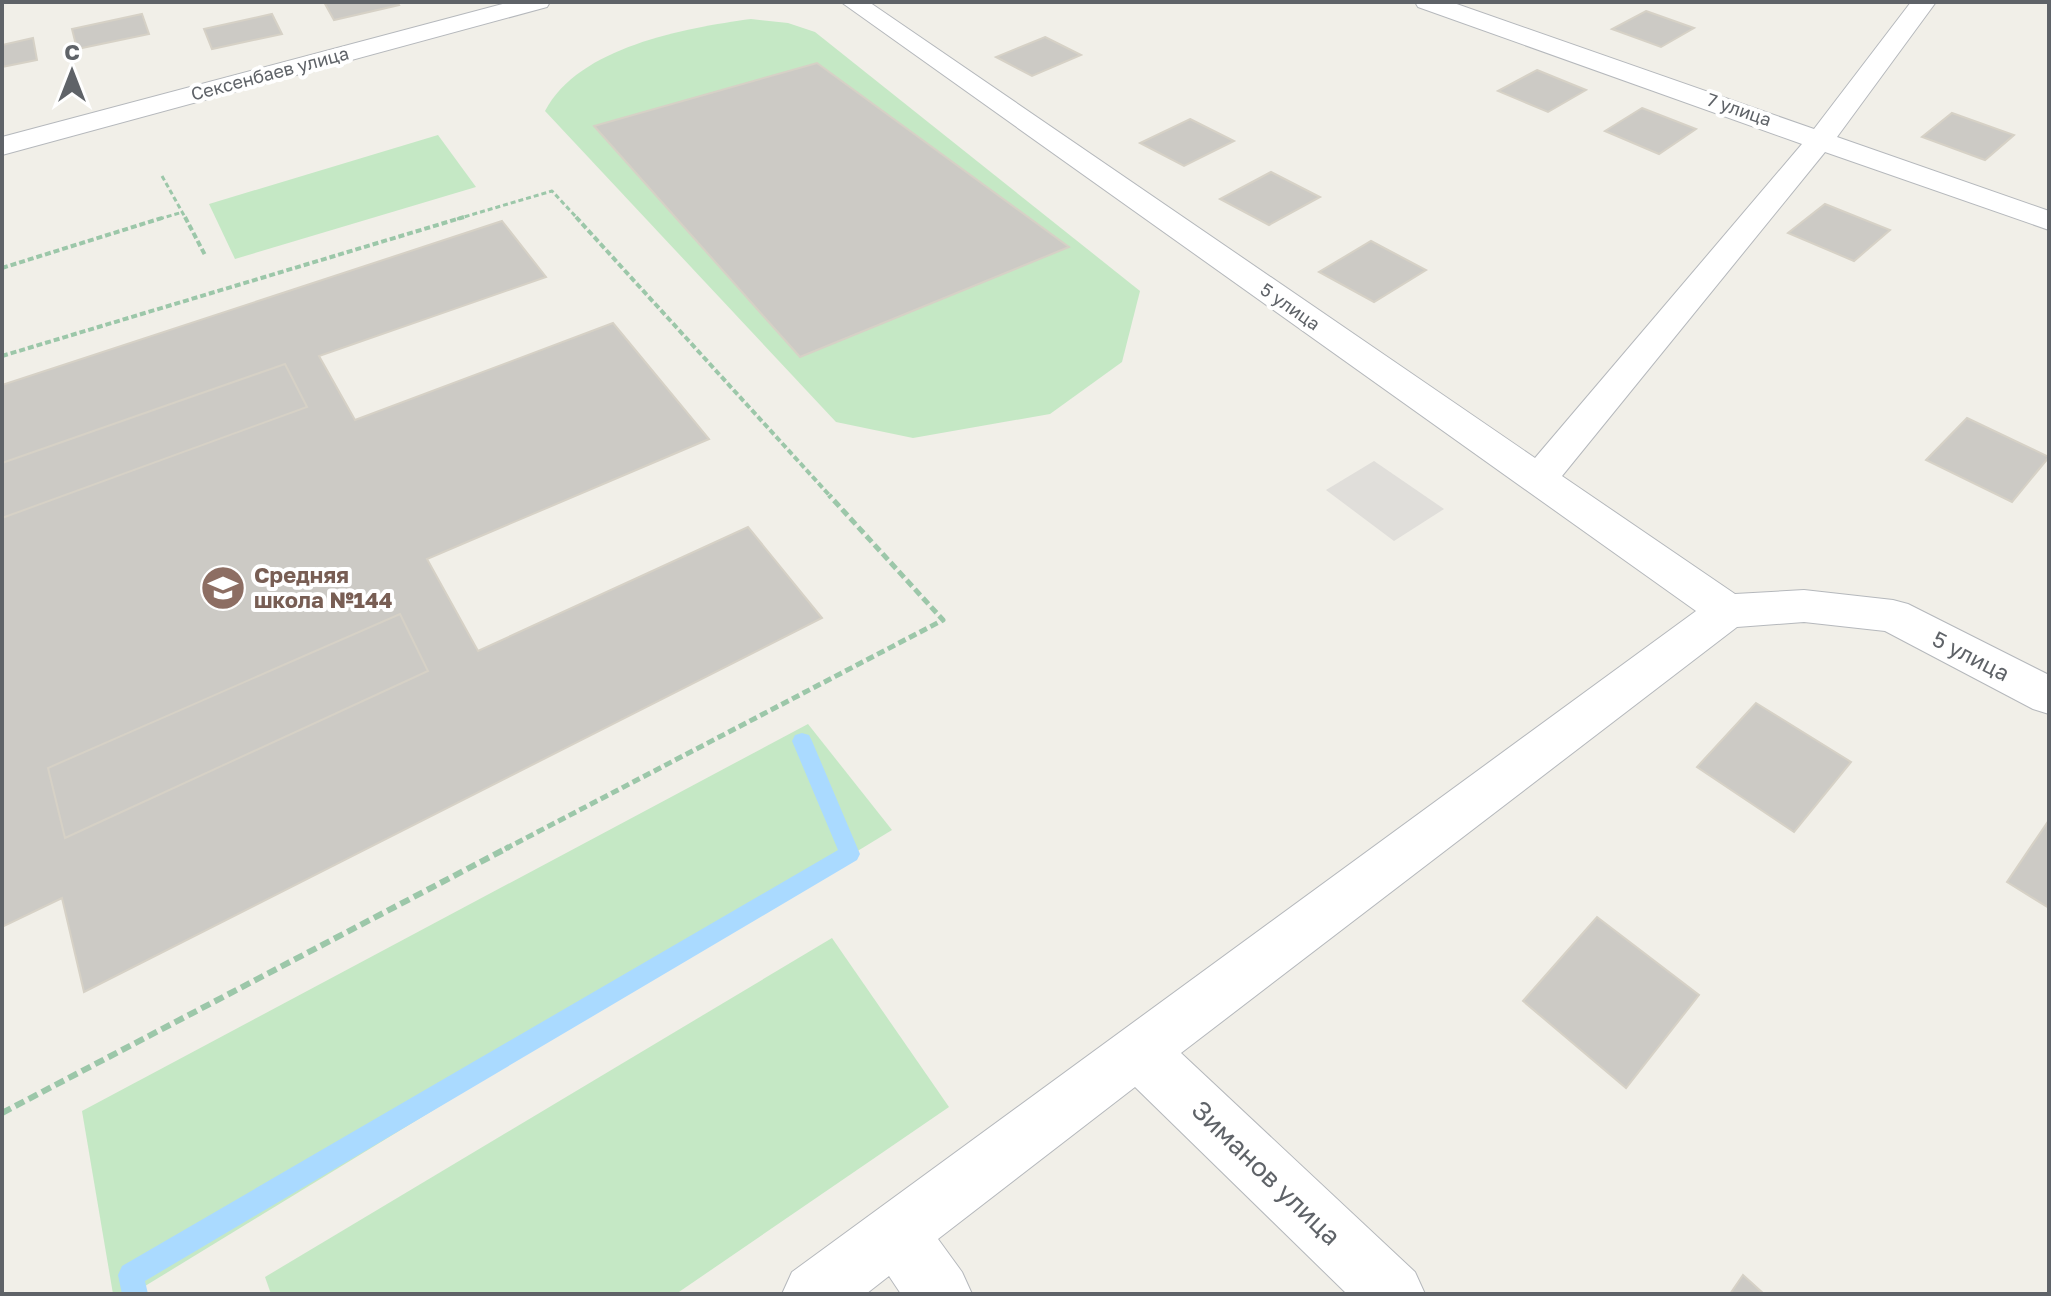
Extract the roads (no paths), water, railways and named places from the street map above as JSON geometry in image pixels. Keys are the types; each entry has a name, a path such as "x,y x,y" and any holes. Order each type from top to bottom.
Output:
{"street":[{"name":"Сексенбаев улица","path":"2,146 507,6 538,2"},
{"name":"5 улица","path":"853,2 1727,611 1804,606 1893,616 2049,696"},
{"name":"7 улица","path":"1427,2 2049,221"},
{"path":"1538,480 1821,139 1924,2"},
{"path":"814,1294 1727,611"},
{"name":"Зиманов улица","path":"1138,1051 1393,1294"},
{"path":"896,1234 940,1294"}],"waterway":[{"path":"135,1294 131,1275 850,854 802,741"}],"place":[{"name":"Средняя школа №144","path":"223,588"}]}
